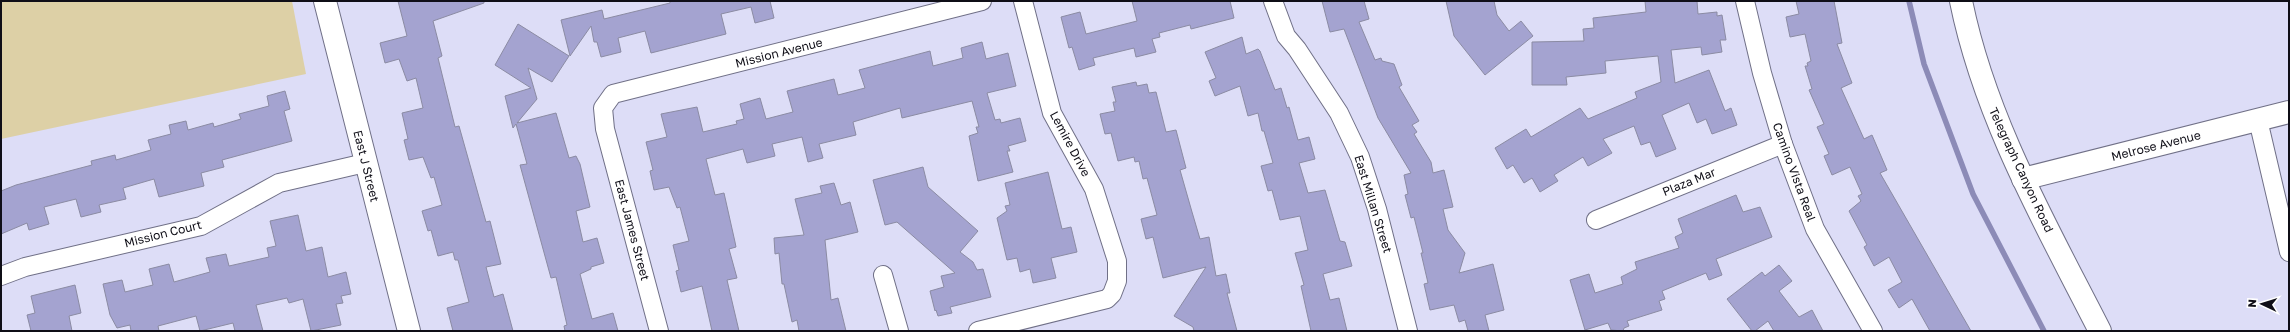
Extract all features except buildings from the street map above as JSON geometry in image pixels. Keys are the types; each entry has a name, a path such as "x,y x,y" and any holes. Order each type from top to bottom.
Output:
{"street":[{"name":"East J Street","path":"325,1 409,331"},
{"name":"Mission Avenue","path":"605,129 603,108 613,94 982,1"},
{"name":"Lemire Drive","path":"978,331 1107,299 1112,294 1117,281 1117,261 1094,189 1052,113 1023,1"},
{"name":"East Millan Street","path":"1273,1 1286,36 1297,49 1339,113 1360,157 1377,208 1408,331"},
{"name":"Camino Vista Real","path":"1745,1 1762,73 1783,144 1815,229 1873,331"},
{"name":"Telegraph Canyon Road","path":"1961,1 1992,108 2023,179 2100,331"},
{"name":"Melrose Avenue","path":"2023,179 2289,112"},
{"path":"2258,120 2289,252"},
{"name":"East James Street","path":"605,129 659,331"},
{"name":"Plaza Mar","path":"1596,220 1783,144"},
{"name":"Mission Court","path":"1,276 25,267 201,226 279,183 366,163"},
{"path":"883,275 899,331"}],"shaded area":[{"path":"1,1 292,1 306,74 1,139"}],"waterway":[{"path":"1909,1 1924,64 1973,194 2044,331"}]}
